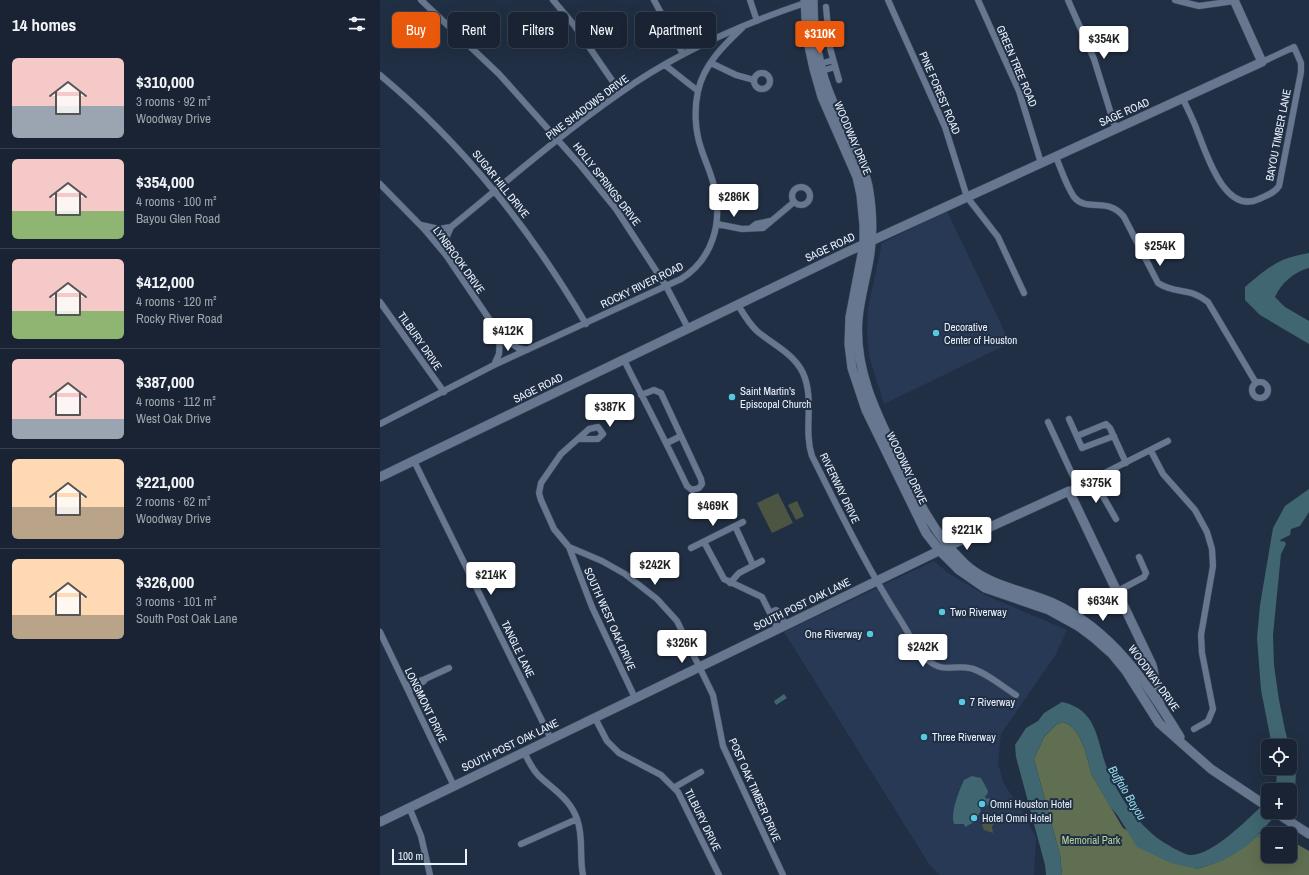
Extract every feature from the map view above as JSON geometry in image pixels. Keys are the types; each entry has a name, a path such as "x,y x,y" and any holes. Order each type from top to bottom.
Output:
{"main road":[{"path":"1234,0 1262,62"},
{"name":"WOODWAY DRIVE","path":"810,1 807,37 817,68 831,99 841,129 861,176 871,205 868,243 858,320 858,345 867,403"},
{"name":"SAGE ROAD","path":"380,477 846,252 1262,62"},
{"name":"WOODWAY DRIVE","path":"868,243 860,261 850,317 849,344 852,368 924,529 940,551 959,570 985,588 1026,599 1053,603 1080,623 1103,635 1125,664 1159,723 1232,784 1261,803"},
{"path":"846,252 856,256 860,261"},
{"name":"WOODWAY DRIVE","path":"902,477 935,530 967,565 989,580 1026,599"},
{"path":"1069,491 1154,672 1155,688 1160,704"},
{"name":"SOUTH POST OAK LANE","path":"380,822 940,551 1069,491"},
{"path":"924,529 930,556"},
{"path":"1139,675 1147,676 1150,674 1148,659"},
{"name":"WOODWAY DRIVE","path":"1125,664 1139,675 1160,704 1186,746"},
{"path":"1286,819 1309,834"}],"street":[{"name":"HOLLY SPRINGS DRIVE","path":"421,0 495,70 558,140 616,209 666,286 688,328"},
{"path":"553,0 574,25 620,92"},
{"path":"654,0 683,54"},
{"path":"750,0 757,21"},
{"name":"PINE FOREST ROAD","path":"888,0 945,126 967,197"},
{"name":"GREEN TREE ROAD","path":"978,0 1019,91 1041,163"},
{"path":"1068,0 1094,59 1116,130"},
{"path":"1175,0 1189,5 1206,6 1234,0"},
{"name":"PINE SHADOWS DRIVE","path":"451,227 620,92 683,54 757,21 810,1"},
{"path":"826,8 828,35 839,80"},
{"name":"ROCKY RIVER ROAD","path":"380,424 494,366 586,324 692,272 712,244 717,224 718,210 714,186 700,147 696,114 698,91 718,51 743,27"},
{"name":"SAGE ROAD","path":"1262,62 1294,48"},
{"name":"BAYOU TIMBER LANE","path":"1183,99 1214,173 1235,197 1244,202 1256,200 1276,191 1280,186 1301,72 1301,63 1294,48"},
{"path":"711,63 736,75 754,80"},
{"path":"817,68 825,70 834,63"},
{"path":"665,65 698,91"},
{"name":"SUGAR HILL DRIVE","path":"380,76 437,127 496,190 544,255 586,324"},
{"path":"1056,157 1075,197 1081,202 1088,204 1111,206 1118,210 1124,217 1158,283 1165,288 1188,290 1199,295 1208,302 1256,383"},
{"name":"LYNBROOK DRIVE","path":"380,184 420,224 446,255 500,335 518,348 528,350"},
{"path":"967,197 998,237 1024,293"},
{"path":"717,224 742,228 763,228 794,202"},
{"path":"420,224 429,228 439,229 451,227"},
{"path":"446,255 446,236 451,227"},
{"name":"TILBURY DRIVE","path":"380,302 444,392"},
{"name":"RIVERWAY DRIVE","path":"738,305 748,321 758,331 785,351 802,371 808,390 808,433 812,456 876,582 919,650 928,660 938,667 950,669 968,668 979,672 1016,694"},
{"path":"494,366 499,354 500,335"},
{"path":"624,360 641,395 687,486 692,490 698,489 702,484 701,479 660,392 654,390 641,395"},
{"path":"1069,419 1082,448 1114,436"},
{"path":"1048,422 1078,486"},
{"path":"1077,436 1103,424 1108,426 1126,463"},
{"path":"666,443 681,436"},
{"path":"569,547 554,529 541,500 539,490 543,480 561,454 578,439"},
{"path":"1069,491 1151,451 1168,441"},
{"path":"1151,451 1163,474 1195,510 1207,532 1212,549 1213,566 1201,635 1204,667 1213,709 1208,721 1194,729"},
{"name":"TANGLE LANE","path":"414,461 551,739"},
{"path":"1092,479 1116,519"},
{"path":"691,548 743,522"},
{"path":"735,526 753,565"},
{"path":"704,542 724,579 762,597 770,613 776,610 779,612 782,628"},
{"name":"POST OAK TIMBER DRIVE","path":"569,547 612,566 657,599 680,626 716,704 723,746 783,875"},
{"name":"SOUTH WEST OAK DRIVE","path":"569,547 592,607 635,698"},
{"path":"1116,592 1144,577 1145,569 1139,557"},
{"path":"730,583 739,573 762,561"},
{"name":"LONGMONT DRIVE","path":"380,632 454,786"},
{"path":"407,688 449,668"},
{"name":"TILBURY DRIVE","path":"595,718 607,741 619,753 661,775 675,787 682,798 719,875"},
{"path":"524,752 531,766 539,776 562,795 577,819 582,846 583,875"},
{"path":"675,787 701,772"},
{"path":"409,807 421,836 430,875"},
{"path":"521,844 577,819"}],"shaded area":[{"path":"947,211 1010,343 884,404 869,356 867,333 868,308 882,243"},
{"path":"1309,253 1309,268 1293,275 1284,283 1275,297 1285,307 1309,321 1309,344 1260,315 1245,300 1245,287 1274,264 1298,255"},
{"path":"1309,489 1309,512 1300,526 1291,529 1290,535 1280,540 1282,542 1284,541 1286,544 1281,554 1273,635 1274,665 1287,739 1271,739 1261,690 1257,638 1260,605 1273,528 1285,506"},
{"path":"778,493 793,523 772,533 757,503"},
{"path":"797,501 804,516 796,520 788,505"},
{"path":"934,561 948,573 985,595 1067,630 1056,654 1001,734 998,764 1004,784 1021,809 1036,838 1034,875 940,875 929,864 784,632"},
{"path":"784,694 787,698 776,705 774,701"},
{"path":"1062,702 1074,706 1084,712 1095,730 1109,773 1123,800 1135,817 1149,831 1157,838 1178,850 1190,855 1199,854 1210,849 1232,834 1261,806 1261,819 1272,819 1265,827 1261,827 1261,831 1247,846 1222,861 1196,869 1171,863 1137,847 1118,816 1109,805 1092,775 1084,747 1078,734 1070,725 1063,722 1057,724 1044,737 1034,759 1060,855 1062,875 1046,875 1045,865 1016,757 1015,745 1026,728 1038,721 1044,713"},
{"path":"1277,775 1296,775 1295,783 1276,783"},
{"path":"972,776 981,778 988,791 987,795 985,796 986,799 989,798 992,803 980,809 981,811 977,817 978,820 965,827 964,824 954,824 953,814 964,780"},
{"path":"986,813 991,814 995,823 992,826 993,833 984,830 983,828 982,819"}],"green space":[{"name":"Memorial Park","path":"1063,722 1070,725 1078,734 1084,747 1092,775 1123,828 1196,869 1235,853 1261,832 1261,863 1297,863 1297,844 1309,851 1309,875 1062,875 1060,855 1034,759 1044,737 1057,724"}],"waterway":[{"path":"1256,835 1261,838"}],"place":[{"name":"Decorative Center of Houston","path":"936,333"},
{"name":"Saint Martin's Episcopal Church","path":"732,397"},
{"name":"Two Riverway","path":"942,612"},
{"name":"One Riverway","path":"870,634"},
{"name":"7 Riverway","path":"962,702"},
{"name":"Three Riverway","path":"924,737"},
{"name":"Omni Houston Hotel","path":"982,804"},
{"name":"Hotel Omni Hotel","path":"974,818"}],"water label":[{"name":"Buffalo Bayou","path":"1127,793"}]}
